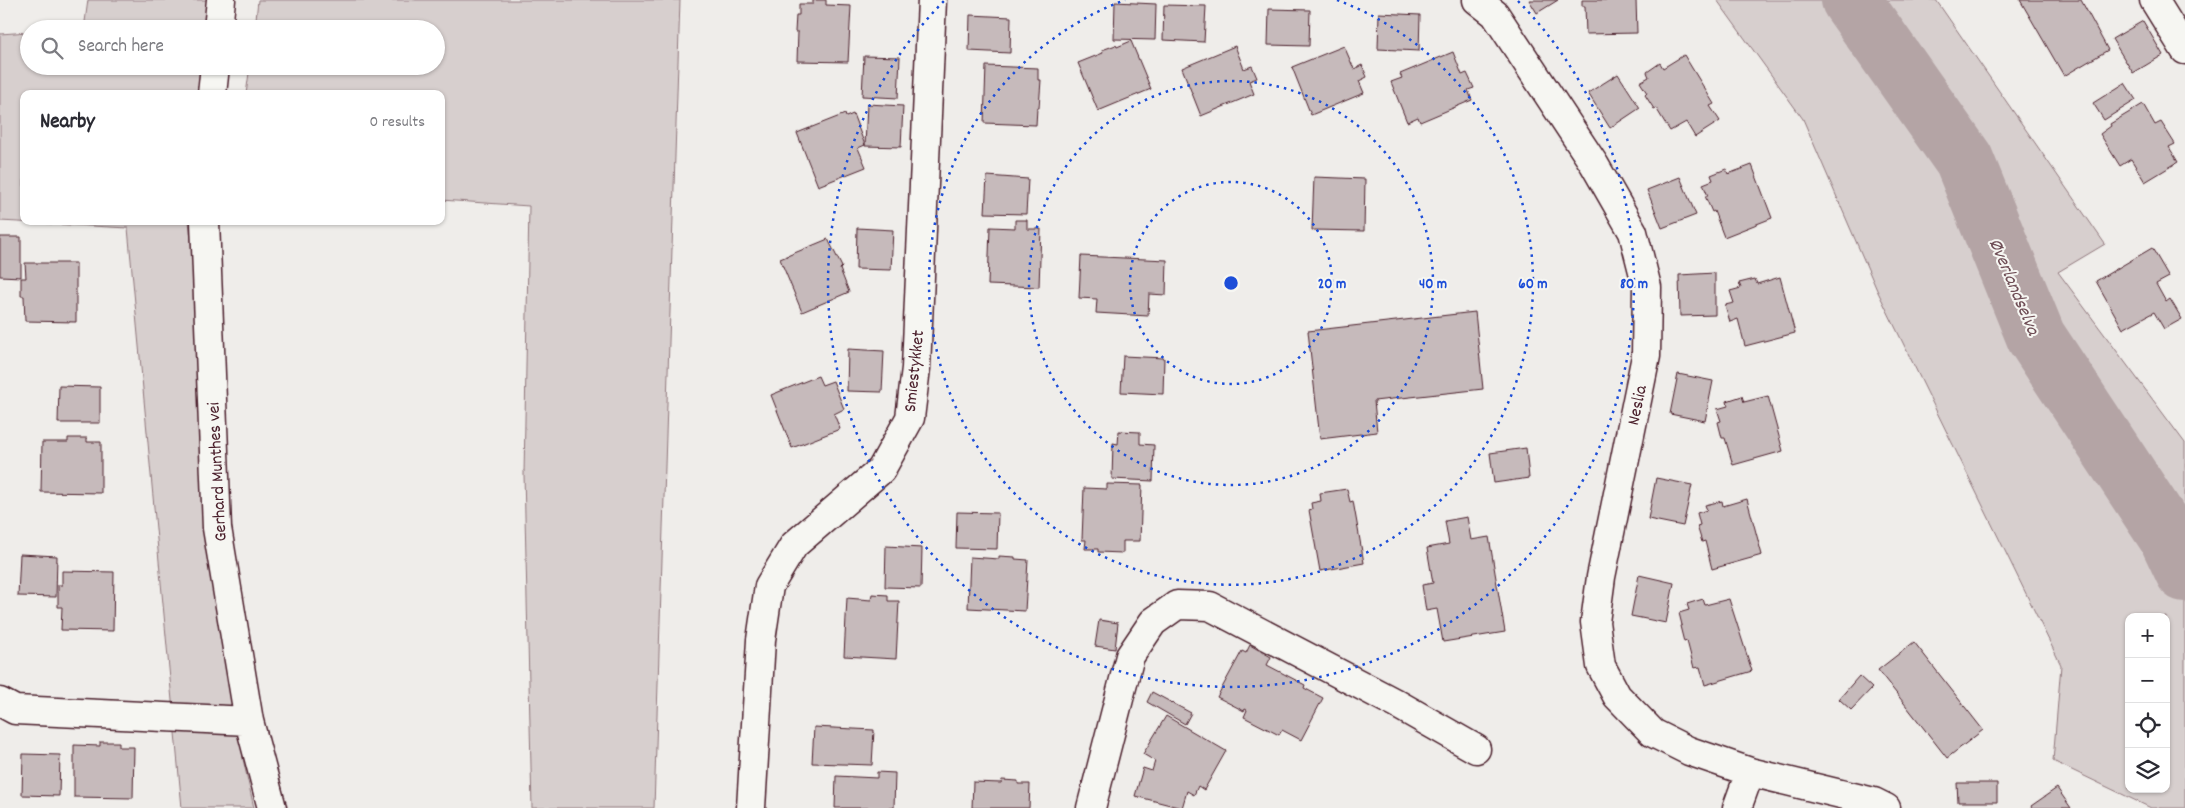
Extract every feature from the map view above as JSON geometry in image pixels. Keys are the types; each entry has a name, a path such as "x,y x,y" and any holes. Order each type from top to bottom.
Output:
{"street":[{"path":"219,20 221,0"},
{"name":"Smiestykket","path":"751,808 761,640 769,586 794,545 881,470 910,418 916,368 932,0"},
{"name":"Neslia","path":"1477,0 1495,14 1594,164 1632,232 1647,287 1646,356 1601,577 1595,622 1601,666 1617,696 1652,733 1688,751 1750,772 1874,802 1886,808"},
{"path":"2154,0 2185,50"},
{"path":"212,90 214,75"},
{"name":"Gerhard Munthes vei","path":"205,225 217,528 249,721 272,808"},
{"path":"1091,808 1130,656 1153,622 1177,605 1210,606 1397,704 1476,750"},
{"path":"0,702 15,710 249,721"},
{"path":"1737,808 1750,772"}],"shaded area":[{"path":"88,0 209,0 206,20 85,20"},
{"path":"258,0 680,0 654,808 532,808 524,474 529,206 445,200 445,90 247,90 249,75 445,75 445,20 256,20"},
{"path":"1717,0 1936,0 2105,244 2058,272 2185,443 2185,808 2151,808 2053,761 2061,665 1877,290 1803,119"},
{"path":"20,33 20,75 201,75 199,90 20,90 20,222 0,221 0,34"},
{"path":"73,225 189,225 243,759 254,808 182,808 128,228"}],"building":[{"path":"813,0 826,0 826,5 851,6 848,62 797,61 798,32 795,32 796,15 799,15 799,4 813,4"},
{"path":"1529,0 1558,0 1537,13"},
{"path":"1582,0 1636,0 1637,33 1586,34 1585,6 1582,6"},
{"path":"2020,0 2081,0 2108,50 2064,76"},
{"path":"1115,2 1156,4 1155,40 1114,39"},
{"path":"1164,5 1206,6 1204,42 1163,40"},
{"path":"1269,9 1310,10 1309,46 1268,45"},
{"path":"1379,13 1420,15 1419,51 1378,49"},
{"path":"970,15 1011,17 1010,53 969,51"},
{"path":"2143,21 2163,55 2133,73 2112,39"},
{"path":"1131,41 1151,89 1098,111 1078,63 1103,53 1102,50 1116,45 1117,47"},
{"path":"1235,46 1244,69 1252,66 1257,78 1249,81 1254,94 1201,116 1182,68"},
{"path":"1344,46 1354,69 1362,65 1367,77 1359,81 1364,93 1311,115 1292,67"},
{"path":"1453,52 1462,75 1467,73 1474,88 1468,90 1472,100 1420,122 1418,117 1407,122 1391,82 1402,78 1400,74"},
{"path":"1684,55 1714,104 1710,106 1720,121 1695,137 1686,122 1670,131 1656,108 1654,109 1645,95 1647,93 1640,82 1649,77 1647,72 1660,63 1663,68"},
{"path":"864,56 900,57 898,98 862,96"},
{"path":"986,66 1038,68 1038,80 1041,80 1036,125 984,123"},
{"path":"1618,74 1640,108 1610,128 1588,93"},
{"path":"2125,83 2136,100 2104,120 2093,103"},
{"path":"867,104 903,106 901,147 865,146"},
{"path":"2143,104 2155,125 2161,122 2175,144 2169,147 2178,162 2145,182 2131,159 2120,166 2100,134 2111,126 2110,124"},
{"path":"845,114 846,117 853,114 865,145 858,148 866,167 818,186 797,133"},
{"path":"1752,165 1772,218 1724,237 1714,211 1712,212 1705,196 1708,196 1703,184 1713,180 1711,175 1726,169 1728,174"},
{"path":"987,176 1028,179 1026,214 985,213"},
{"path":"1314,177 1365,179 1364,231 1312,230"},
{"path":"1680,177 1696,215 1662,228 1647,190"},
{"path":"1015,220 1027,220 1027,229 1041,229 1039,287 988,285 990,227 1015,228"},
{"path":"857,228 893,230 891,270 856,269"},
{"path":"0,237 21,237 21,277 0,276"},
{"path":"828,239 842,267 840,269 849,292 802,312 780,259"},
{"path":"2152,248 2169,277 2156,284 2166,302 2170,299 2182,319 2164,329 2154,312 2123,329 2096,281"},
{"path":"1081,256 1167,260 1166,295 1149,294 1148,316 1096,313 1097,299 1079,298"},
{"path":"25,263 76,263 76,322 25,321 24,296 21,296 21,278 26,278"},
{"path":"1715,273 1715,315 1680,316 1679,275"},
{"path":"1780,277 1795,333 1745,346 1738,319 1730,322 1725,305 1734,303 1730,291 1741,288 1739,283 1755,279 1757,284"},
{"path":"1475,312 1483,389 1374,401 1377,432 1320,439 1308,331"},
{"path":"848,349 884,351 882,392 847,391"},
{"path":"1123,356 1164,358 1163,394 1121,392"},
{"path":"1678,374 1713,381 1705,421 1670,414"},
{"path":"818,376 822,385 833,381 844,409 834,414 840,429 792,448 771,395"},
{"path":"59,386 100,387 100,423 58,423"},
{"path":"1742,396 1744,402 1768,396 1783,451 1733,465 1725,438 1722,438 1718,422 1721,421 1717,409 1728,406 1727,401"},
{"path":"1119,431 1140,432 1140,444 1154,445 1153,481 1112,479 1113,443 1118,444"},
{"path":"68,438 87,438 87,442 101,442 101,493 41,492 42,442 68,442"},
{"path":"1526,448 1529,478 1494,483 1490,453"},
{"path":"1656,478 1692,485 1683,526 1648,519"},
{"path":"1107,484 1142,485 1140,541 1123,541 1123,553 1098,552 1098,549 1085,549 1086,540 1082,540 1084,488 1107,489"},
{"path":"1347,489 1350,502 1353,501 1364,563 1320,571 1309,510 1312,509 1311,503 1321,501 1320,493"},
{"path":"1747,499 1762,555 1712,569 1705,541 1702,542 1697,526 1700,525 1697,513 1707,510 1705,505 1722,501 1723,506"},
{"path":"957,512 998,513 997,549 956,548"},
{"path":"1467,517 1471,540 1489,537 1505,632 1443,642 1437,609 1426,611 1422,585 1433,583 1427,548 1449,544 1445,521"},
{"path":"886,546 922,548 921,588 885,587"},
{"path":"20,554 57,556 56,597 18,596"},
{"path":"999,556 1028,560 1025,611 968,608 970,557 999,559"},
{"path":"62,571 114,572 113,631 61,630 62,607 58,607 58,585 62,585"},
{"path":"1639,575 1674,583 1666,623 1631,616"},
{"path":"872,594 888,595 888,601 899,601 896,659 844,656 847,598 871,600"},
{"path":"1703,599 1705,605 1729,599 1752,671 1705,685 1700,667 1694,668 1687,641 1684,642 1679,613 1689,610 1687,604"},
{"path":"1099,620 1118,623 1115,649 1095,646"},
{"path":"1914,642 1983,730 1947,758 1878,670"},
{"path":"1250,645 1271,657 1267,665 1305,685 1304,688 1323,698 1301,740 1282,730 1279,735 1244,717 1247,710 1245,709 1244,711 1217,697 1242,651 1246,653"},
{"path":"1859,676 1872,688 1851,710 1839,699"},
{"path":"1152,692 1191,713 1185,724 1147,702"},
{"path":"1166,716 1226,751 1204,790 1198,786 1194,795 1187,791 1182,808 1135,796 1143,768 1152,771 1155,761 1143,754"},
{"path":"814,727 874,730 872,765 812,763"},
{"path":"100,742 119,742 119,747 134,747 133,798 74,797 74,745 100,746"},
{"path":"23,754 60,755 59,796 22,795"},
{"path":"877,772 895,773 894,808 835,808 836,776 877,778"},
{"path":"1002,780 1018,781 1018,784 1030,784 1029,808 972,808 973,782 1001,783"},
{"path":"1957,783 1997,783 1997,802 1958,802"},
{"path":"2057,788 2071,808 2032,808 2031,806"}],"waterway":[{"name":"Øverlandselva","path":"1851,0 1964,160 2036,337 2169,538 2185,572"}]}
